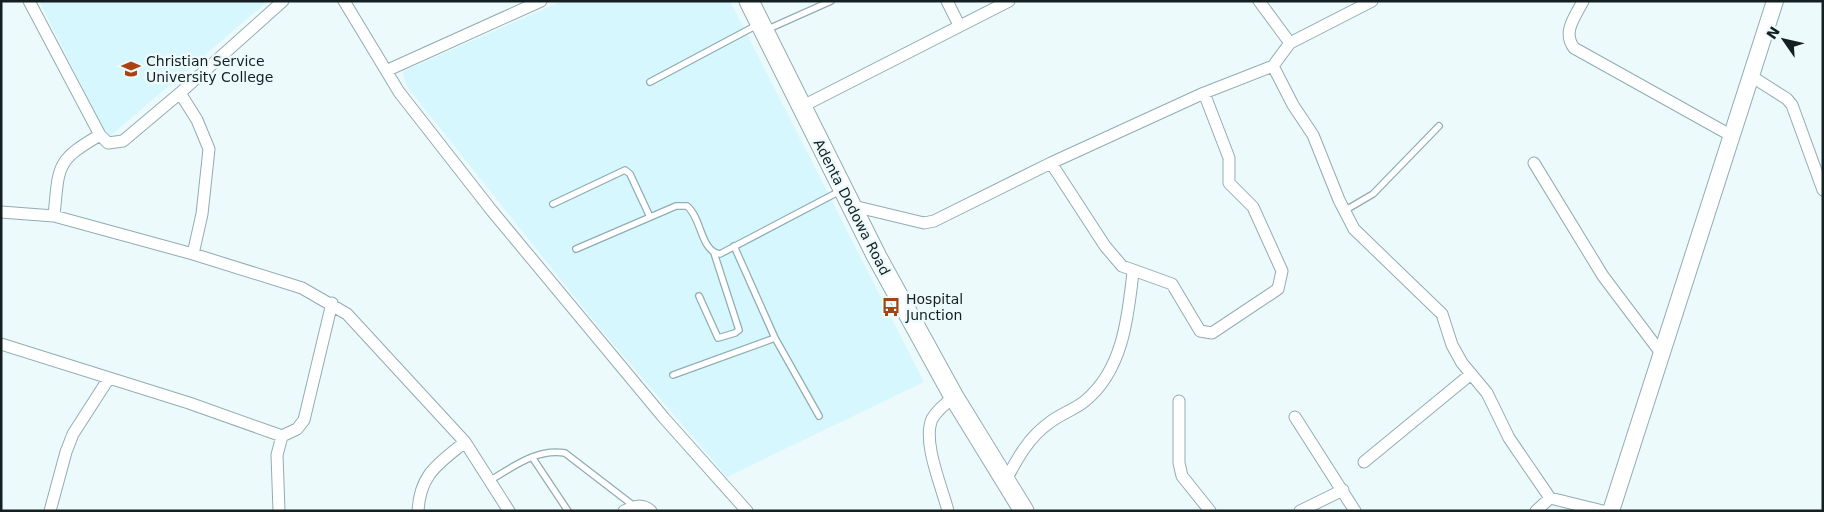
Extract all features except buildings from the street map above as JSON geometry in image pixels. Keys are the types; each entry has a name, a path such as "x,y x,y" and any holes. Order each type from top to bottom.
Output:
{"main road":[{"name":"Adenta Dodowa Road","path":"749,1 846,197 954,397 1024,511"}],"street":[{"path":"29,1 100,135 108,143 123,141 283,1"},
{"path":"344,1 388,70 399,92 492,211 664,418 746,511"},
{"path":"388,70 541,1"},
{"path":"947,1 959,25"},
{"path":"801,107 1009,1"},
{"path":"1259,1 1290,43"},
{"path":"846,197 924,223 946,216 1051,163 1204,93 1273,66 1290,43 1372,1"},
{"path":"1583,1 1569,28 1568,36 1574,48 1732,136"},
{"path":"1611,511 1775,1"},
{"path":"1273,66 1292,105 1320,150 1344,211 1354,229 1438,309 1452,345 1471,374 1487,393 1509,438 1550,498 1603,511"},
{"path":"1751,76 1787,99 1792,106 1823,190"},
{"path":"180,93 197,120 209,149 202,214 193,254"},
{"path":"1051,163 1105,246 1122,266 1133,272 1172,284 1200,331 1212,333 1278,289 1282,271 1253,207 1229,183 1229,158 1204,93"},
{"path":"54,216 63,162 76,150 100,135"},
{"path":"1534,164 1603,276 1661,353"},
{"path":"1,212 54,216 193,254 302,288 332,303 347,314 465,442 509,511"},
{"path":"1006,480 1017,458 1030,440 1049,422 1085,402 1114,363 1129,311 1133,272"},
{"path":"1,344 282,436 297,429 304,420 332,303"},
{"path":"1364,462 1471,374"},
{"path":"50,511 73,434 109,378"},
{"path":"948,511 930,448 929,432 932,419 954,397"},
{"path":"1179,401 1178,463 1182,476 1210,511"},
{"path":"1295,417 1355,511"},
{"path":"280,511 277,455 282,436"},
{"path":"418,511 419,498 425,479 432,469 465,442"},
{"path":"1300,511 1343,490"},
{"path":"1536,511 1550,498"},
{"path":"629,508 643,506 651,511"}],"lane":[{"path":"650,82 762,27 817,4 831,1"},
{"path":"1344,211 1373,194 1439,126"},
{"path":"554,204 625,170 630,174 650,217"},
{"path":"576,249 676,206 687,206 694,212 708,248 714,253 720,254 734,246 846,197"},
{"path":"734,246 775,338 819,416"},
{"path":"699,296 718,338 729,336 739,330 714,253"},
{"path":"673,376 775,338"},
{"path":"490,481 532,457 554,451 565,453 629,508"},
{"path":"532,457 568,511"}],"shaded area":[{"name":"Christian Service University College","path":"39,1 268,1 108,138"},
{"path":"562,1 730,1 924,382 727,477 597,325 408,88 402,72"}],"place":[{"name":"Christian Service University College","path":"131,69"},
{"name":"Hospital Junction","path":"891,307"}]}
